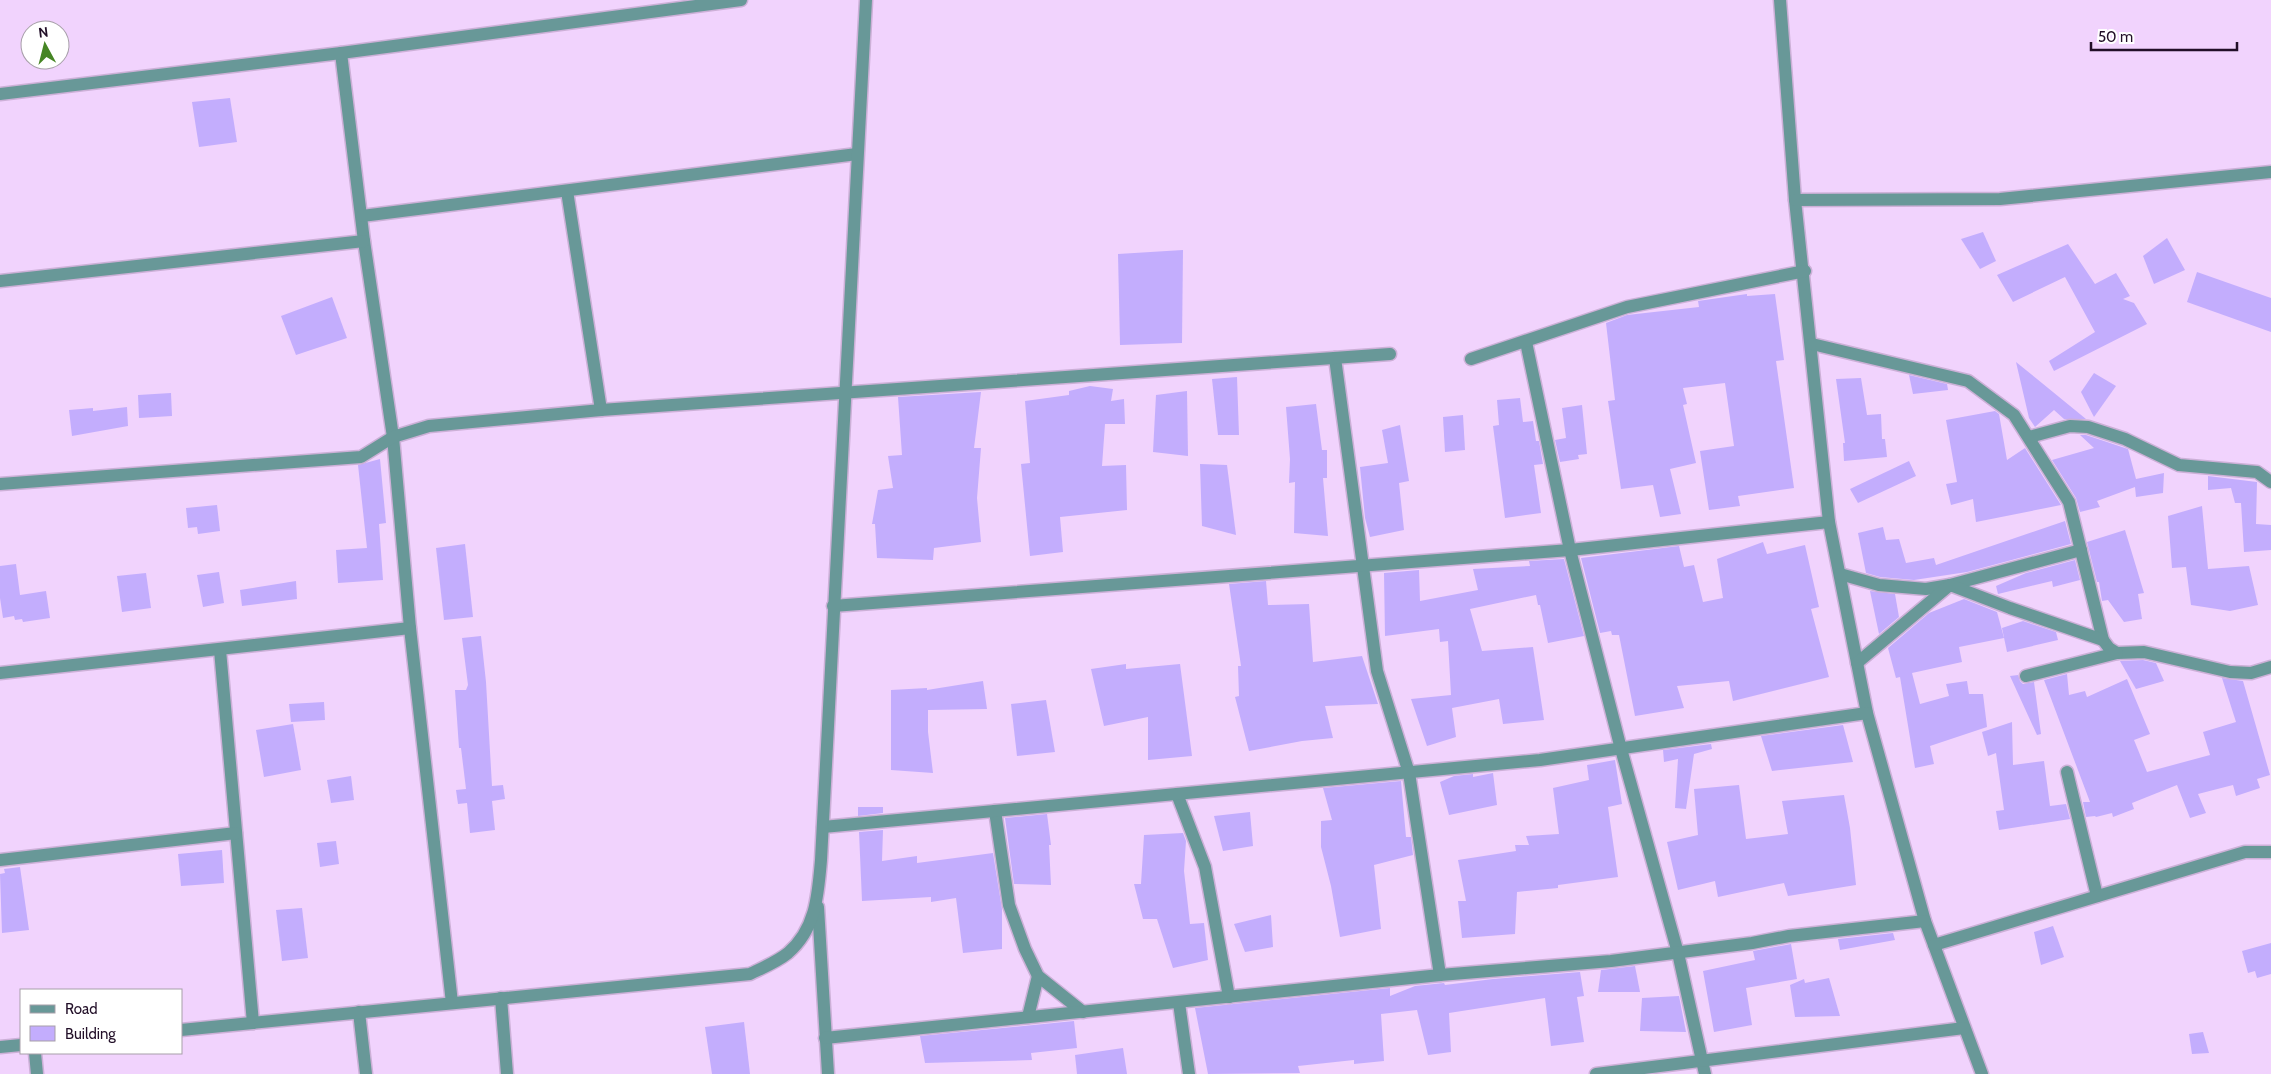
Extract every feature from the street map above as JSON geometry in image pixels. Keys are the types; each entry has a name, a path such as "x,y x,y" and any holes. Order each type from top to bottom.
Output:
{"street":[{"path":"0,94 341,53 741,0"},
{"path":"828,1074 818,900 866,0"},
{"path":"1780,0 1795,200 1812,344 1829,522 1867,713 1925,921 1982,1074"},
{"path":"341,53 364,241 393,437 410,628 452,1003"},
{"path":"362,216 857,154"},
{"path":"1795,200 2000,199 2271,172"},
{"path":"567,191 601,410"},
{"path":"0,281 364,241"},
{"path":"1471,359 1627,307 1804,272"},
{"path":"1526,342 1570,550 1621,749 1678,953 1705,1074"},
{"path":"1812,344 1968,381 2014,415 2069,502 2103,640 2108,648 2117,653"},
{"path":"0,484 361,457 393,437 430,426 601,410 1390,354"},
{"path":"1335,358 1376,671 1409,773 1440,975"},
{"path":"2029,437 2070,426 2088,427 2125,439 2179,465 2257,472 2271,482"},
{"path":"833,606 1570,550 1829,522"},
{"path":"1840,574 1879,585 1926,589 1950,585 2081,550"},
{"path":"1950,585 2103,640"},
{"path":"1857,663 1950,585"},
{"path":"0,672 220,650 410,628"},
{"path":"220,650 253,1023"},
{"path":"2026,676 2117,653 2144,652 2230,672 2251,673 2271,667"},
{"path":"822,827 1409,773 1621,749 1867,713"},
{"path":"2067,772 2098,896"},
{"path":"1177,794 1205,867 1229,998"},
{"path":"995,811 1009,905 1025,949 1038,976 1083,1012"},
{"path":"0,860 236,833"},
{"path":"1934,945 2245,852 2271,852"},
{"path":"182,1030 750,974 786,954 804,936 818,900"},
{"path":"825,1038 1440,975 1678,953 1789,936 1925,921"},
{"path":"1028,1018 1038,976"},
{"path":"501,998 507,1074"},
{"path":"1179,1003 1189,1074"},
{"path":"360,1012 366,1074"},
{"path":"1596,1074 1964,1028"},
{"path":"0,1047 20,1045"},
{"path":"35,1054 37,1074"}],"building":[{"path":"230,98 237,142 199,147 192,102"},
{"path":"1983,232 1996,261 1980,269 1961,239"},
{"path":"2167,238 2185,270 2154,284 2143,256"},
{"path":"2068,244 2095,284 2116,273 2130,296 2123,299 2134,303 2147,324 2054,371 2049,361 2095,332 2065,277 2013,302 1997,275"},
{"path":"1183,250 1182,343 1120,345 1118,254"},
{"path":"2197,272 2271,298 2271,332 2187,302"},
{"path":"1747,294 1747,296 1775,294 1784,360 1776,361 1794,488 1738,496 1740,506 1709,510 1700,451 1734,446 1725,383 1683,388 1687,404 1683,405 1696,463 1670,469 1681,514 1660,517 1653,485 1621,489 1608,401 1615,400 1606,323 1627,315 1699,307 1698,301"},
{"path":"332,297 347,338 296,355 281,316"},
{"path":"2016,362 2086,419 2064,419 2054,410 2035,427 2029,418"},
{"path":"2094,373 2116,386 2094,417 2081,392"},
{"path":"1909,375 1947,384 1948,390 1913,394"},
{"path":"1237,377 1239,435 1218,435 1212,379"},
{"path":"1861,378 1867,415 1881,414 1882,439 1885,439 1887,457 1844,461 1843,443 1845,443 1836,379"},
{"path":"1090,386 1113,389 1111,401 1124,399 1125,424 1105,424 1102,466 1126,465 1127,510 1060,517 1063,552 1030,556 1021,464 1030,463 1025,401 1069,395 1069,391"},
{"path":"1187,391 1188,456 1153,452 1156,395"},
{"path":"981,392 974,448 981,448 977,498 981,542 934,548 933,560 877,558 875,524 872,524 878,490 893,488 888,456 902,455 898,397"},
{"path":"171,393 172,416 139,418 138,395"},
{"path":"1520,398 1523,422 1533,421 1536,441 1539,441 1543,464 1534,465 1541,513 1505,518 1493,426 1499,425 1497,400"},
{"path":"1316,404 1322,450 1327,450 1327,478 1323,478 1328,536 1294,533 1295,482 1289,483 1290,459 1286,407"},
{"path":"1582,405 1587,454 1578,455 1579,459 1560,462 1555,440 1566,438 1562,408"},
{"path":"127,407 128,426 72,436 69,410 93,408 93,411"},
{"path":"1995,411 1999,414 2007,460 2025,448 2061,505 1976,522 1973,499 1951,505 1946,484 1957,482 1946,420"},
{"path":"1463,415 1465,450 1445,452 1443,417"},
{"path":"1400,425 1409,481 1399,483 1404,530 1370,537 1365,518 1360,467 1388,463 1382,430"},
{"path":"2080,435 2086,435 2128,449 2136,479 2164,473 2163,493 2136,497 2135,487 2097,501 2100,507 2080,512 2076,498 2052,460 2094,448"},
{"path":"380,459 386,523 379,524 383,580 338,583 336,550 367,548 358,465"},
{"path":"1909,461 1916,476 1858,503 1850,489"},
{"path":"1200,464 1227,465 1236,535 1202,526"},
{"path":"2208,476 2257,482 2256,524 2271,525 2271,550 2244,552 2241,503 2235,503 2231,488 2208,490"},
{"path":"217,505 220,531 198,534 197,527 188,528 186,508"},
{"path":"2202,506 2208,569 2249,566 2258,605 2230,611 2191,605 2186,567 2172,568 2168,516"},
{"path":"2065,521 2071,544 1967,572 1914,580 1880,577 1866,573 1858,533 1883,527 1886,540 1899,539 1906,563 1934,558 1936,565"},
{"path":"2125,530 2144,593 2138,594 2142,619 2124,622 2108,600 2102,601 2099,582 2097,582 2087,542"},
{"path":"1763,542 1767,554 1805,545 1819,607 1811,609 1829,677 1733,701 1729,681 1677,686 1684,708 1635,716 1619,635 1612,635 1611,631 1600,633 1581,558 1679,546 1684,567 1694,565 1703,602 1723,598 1717,559"},
{"path":"465,544 473,617 444,620 436,548"},
{"path":"1564,559 1584,636 1548,643 1536,595 1470,609 1482,651 1533,647 1544,720 1503,724 1499,699 1452,708 1456,737 1427,746 1411,699 1451,695 1448,641 1440,642 1439,629 1385,636 1384,573 1419,570 1420,601 1478,590 1473,569 1530,566 1529,561"},
{"path":"2075,560 2080,580 2053,587 2052,581 1998,594 1996,586 2026,573"},
{"path":"16,564 20,595 46,591 50,618 23,622 22,619 15,620 14,616 3,618 0,598 0,566"},
{"path":"219,572 224,603 203,607 197,575"},
{"path":"146,573 151,608 122,612 117,576"},
{"path":"296,581 297,599 242,606 240,590"},
{"path":"1266,581 1268,605 1309,604 1313,662 1362,656 1378,704 1325,706 1333,738 1302,741 1249,751 1235,697 1239,696 1238,666 1241,666 1229,584"},
{"path":"1870,591 1895,594 1899,617 1879,634"},
{"path":"1964,599 1997,612 2004,638 1959,647 1962,662 1912,673 1920,704 1949,696 1946,684 1967,681 1969,694 1983,694 1987,727 1930,746 1934,764 1915,768 1900,677 1896,678 1888,648 1929,613"},
{"path":"2023,621 2056,632 2058,640 2007,652 2002,628"},
{"path":"481,636 486,682 492,786 503,785 505,799 492,801 495,830 470,833 467,803 458,804 456,790 466,789 461,748 459,748 455,690 466,690 468,685 462,638"},
{"path":"2143,660 2156,663 2164,681 2136,689 2120,661"},
{"path":"1126,664 1126,669 1180,664 1192,756 1148,760 1148,717 1104,726 1091,669"},
{"path":"2067,674 2069,695 2085,691 2087,697 2127,679 2150,734 2134,740 2147,772 2210,755 2203,732 2236,722 2222,678 2243,681 2270,775 2257,779 2260,788 2236,796 2233,785 2198,794 2206,813 2190,818 2177,785 2132,803 2134,809 2113,817 2112,813 2096,817 2086,817 2083,802 2090,802 2044,680"},
{"path":"2018,675 2023,684 2034,682 2041,734 2037,735 2010,676"},
{"path":"983,681 987,709 928,710 928,732 933,773 891,770 891,690 927,688 927,690"},
{"path":"1046,700 1055,752 1017,756 1011,704"},
{"path":"324,702 325,720 291,722 289,704"},
{"path":"2012,722 2013,765 2044,761 2050,806 2066,804 2070,819 1999,830 1996,811 2004,810 1996,753 1988,756 1982,732"},
{"path":"293,724 301,770 264,777 256,730"},
{"path":"1843,725 1853,762 1772,771 1761,736"},
{"path":"1711,744 1712,749 1694,754 1686,809 1675,808 1678,759 1664,762 1663,750"},
{"path":"1615,760 1622,804 1608,807 1618,877 1558,885 1558,888 1517,892 1515,934 1462,938 1458,901 1466,901 1458,860 1516,851 1515,845 1529,845 1526,836 1559,834 1553,788 1589,780 1587,765"},
{"path":"1493,773 1497,805 1449,815 1440,782 1454,776 1473,774 1473,777"},
{"path":"351,776 354,800 331,803 327,780"},
{"path":"1401,781 1406,837 1411,837 1413,855 1374,865 1381,929 1340,937 1331,886 1321,847 1321,821 1332,820 1323,788"},
{"path":"1739,785 1746,839 1788,834 1782,801 1844,795 1850,828 1856,885 1788,896 1784,883 1718,897 1715,881 1678,890 1667,842 1698,835 1694,789"},
{"path":"858,807 883,807 883,813 858,816"},
{"path":"1250,812 1253,846 1223,851 1214,816"},
{"path":"1047,814 1051,845 1049,845 1051,885 1014,884 1005,818"},
{"path":"883,830 882,861 917,856 917,863 993,853 1002,909 1002,949 963,953 956,898 931,902 931,897 862,901 859,832"},
{"path":"1183,833 1186,841 1184,871 1190,924 1204,923 1208,960 1173,968 1157,919 1143,919 1134,884 1141,884 1144,835"},
{"path":"336,841 339,864 320,867 317,843"},
{"path":"222,850 224,883 181,886 178,854"},
{"path":"20,867 29,930 2,933 0,874 5,873 4,869"},
{"path":"302,908 308,958 282,961 276,910"},
{"path":"1271,915 1273,947 1245,952 1234,924"},
{"path":"2053,926 2064,957 2041,965 2034,932"},
{"path":"1893,933 1895,940 1840,950 1838,939"},
{"path":"2271,943 2271,974 2257,978 2255,971 2248,973 2242,951"},
{"path":"1791,944 1797,979 1746,988 1752,1025 1714,1032 1703,971 1755,960 1753,951"},
{"path":"1635,966 1640,992 1598,992 1601,970"},
{"path":"1580,972 1584,996 1577,997 1584,1042 1551,1046 1545,998 1449,1013 1451,1052 1428,1055 1417,1010 1381,1014 1384,1061 1354,1064 1354,1060 1298,1066 1300,1073 1208,1074 1195,1008 1390,988 1390,996 1415,986 1444,983 1445,985"},
{"path":"1829,978 1840,1016 1795,1017 1790,985 1804,979 1805,983"},
{"path":"1679,996 1686,1032 1640,1031 1642,998"},
{"path":"1074,1021 1077,1048 1031,1053 1032,1060 925,1063 920,1036"},
{"path":"744,1022 750,1074 712,1074 705,1027"},
{"path":"2203,1032 2209,1053 2192,1054 2189,1034"},
{"path":"1123,1048 1127,1074 1077,1074 1075,1055"}]}
